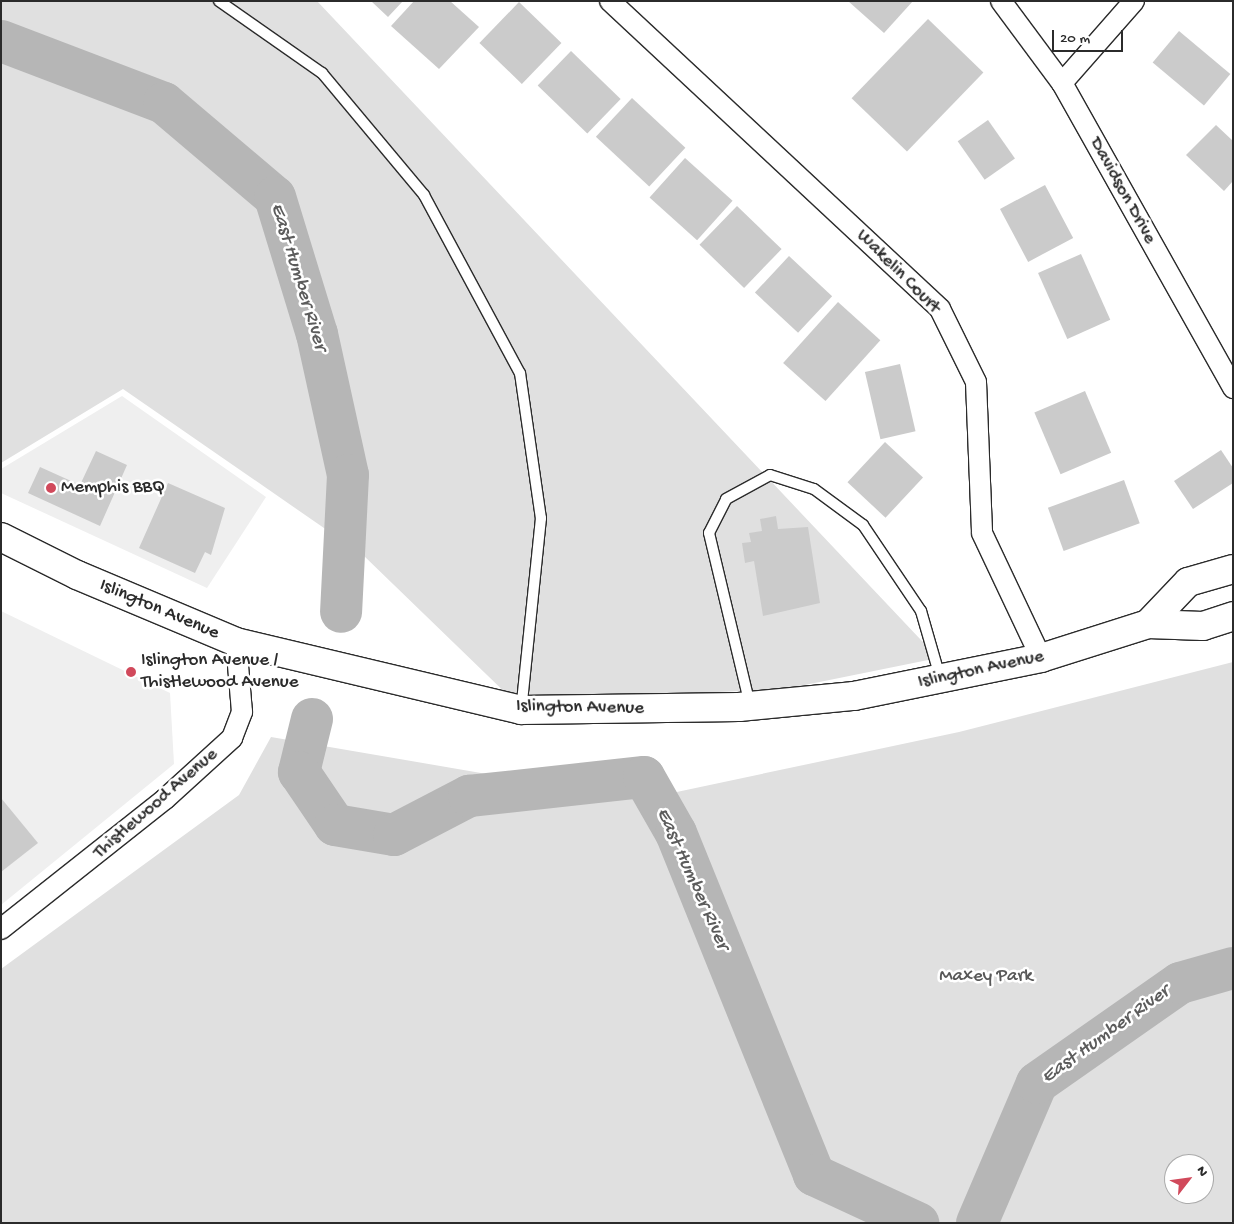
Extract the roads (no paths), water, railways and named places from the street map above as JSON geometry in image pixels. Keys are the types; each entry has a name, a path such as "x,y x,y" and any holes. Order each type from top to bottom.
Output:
{"main road":[{"name":"Islington Avenue","path":"1,537 77,575 236,642 521,710 750,706 854,696 941,680 1041,658 1148,624 1203,626 1233,616"},
{"name":"Islington Avenue","path":"1148,624 1188,582 1233,569"}],"street":[{"name":"Wakelin Court","path":"610,1 940,309 976,382 982,532 1041,658"},
{"name":"Davidson Drive","path":"1001,1 1062,83 1233,388"},
{"path":"1062,83 1134,1"},
{"name":"Thistlewood Avenue","path":"1,929 165,799 232,738 242,712 236,642"}],"lane":[{"path":"219,1 322,73 424,195 520,373 541,518 521,710"},
{"path":"750,706 709,533 726,499 770,475 814,489 862,525 920,611 941,680"}],"waterway":[{"name":"East Humber River","path":"1,41 164,103 275,197 317,334 348,475 341,612"},
{"name":"East Humber River","path":"312,719 299,772 335,825 394,835 469,796 644,777 676,833 814,1175 918,1223"},
{"name":"East Humber River","path":"977,1223 1037,1083 1180,983 1233,968"}],"place":[{"name":"Memphis BBQ","path":"51,488"},
{"name":"Islington Avenue / Thistlewood Avenue","path":"131,672"}],"park label":[{"name":"Maxey Park","path":"986,977"}]}
